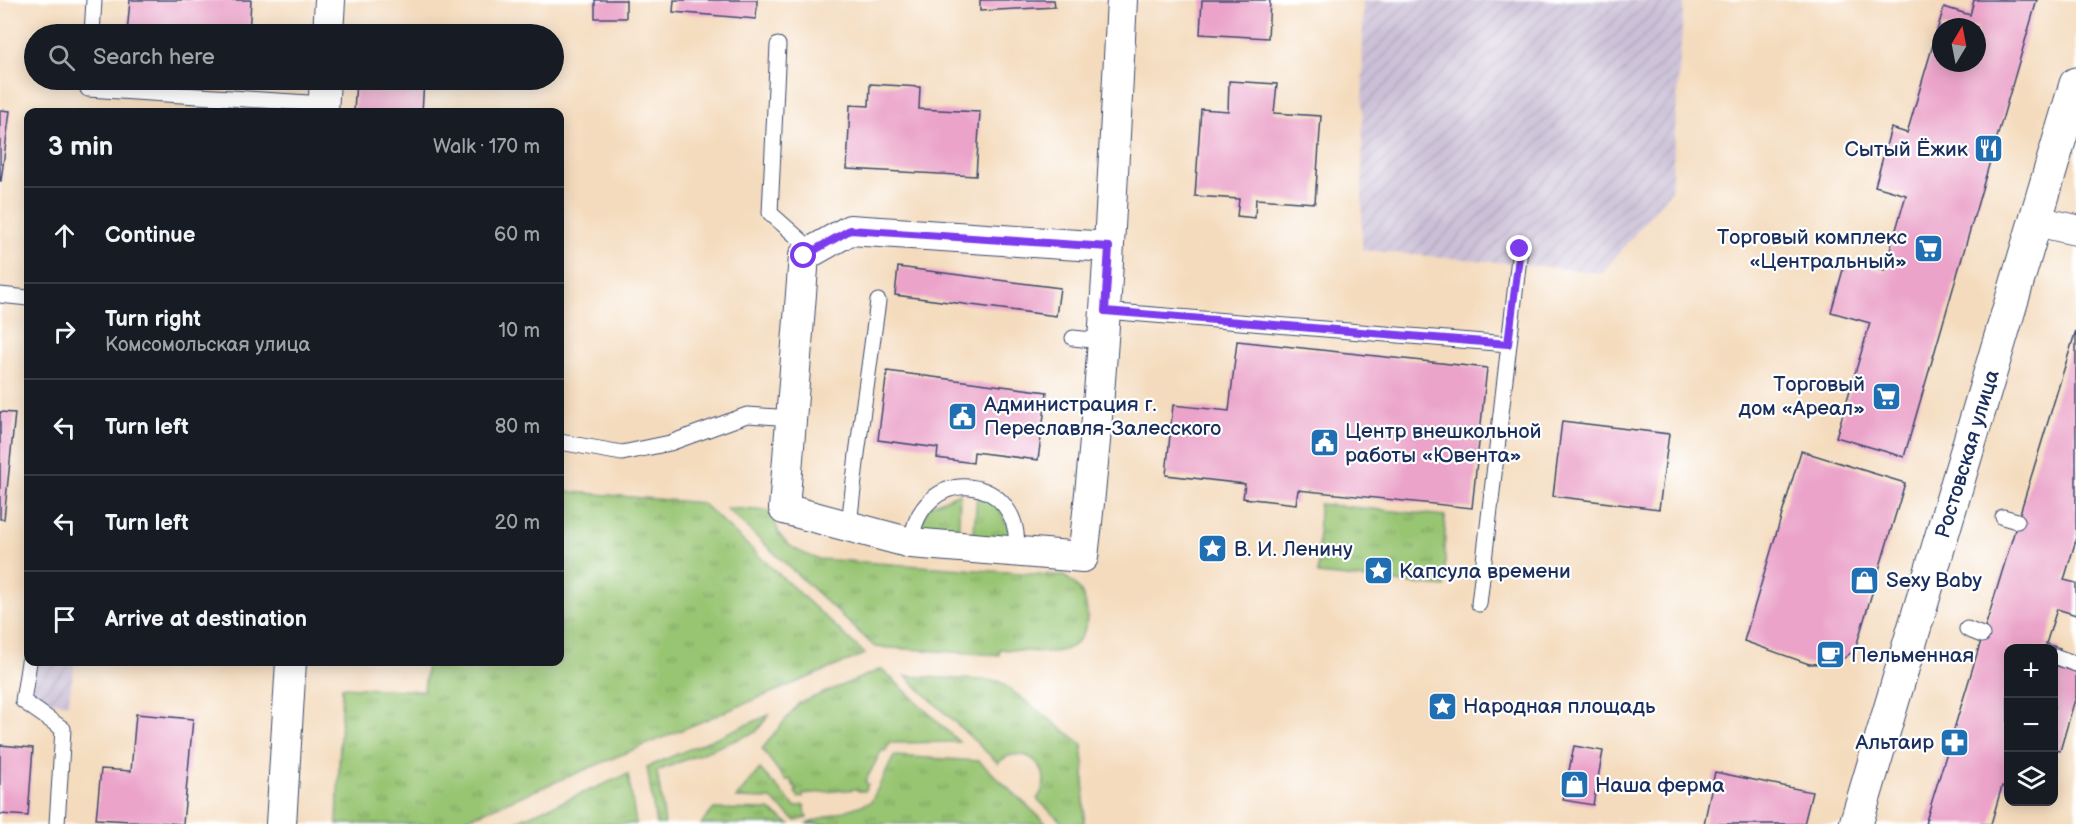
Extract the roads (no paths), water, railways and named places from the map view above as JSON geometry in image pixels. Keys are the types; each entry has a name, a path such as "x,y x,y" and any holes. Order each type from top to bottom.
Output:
{"main road":[{"name":"Ростовская улица","path":"1856,824 2076,84"}],"street":[{"path":"329,24 330,0"},
{"path":"1109,247 850,230 804,256 784,509 911,543 1017,552 1087,562 1090,492 1088,339 1105,311 1109,247 1122,0"},
{"path":"2036,221 2076,230"},
{"path":"281,824 291,666"}],"lane":[{"path":"93,24 94,0"},
{"path":"778,45 770,213 813,250"},
{"path":"112,90 324,99"},
{"path":"1479,604 1520,249"},
{"path":"0,295 24,298"},
{"path":"849,525 878,301"},
{"path":"1105,311 1508,344"},
{"path":"564,443 622,453 670,443 747,415 792,418"},
{"path":"911,543 914,523 927,502 946,490 967,487 981,489 991,494 1007,508 1017,532 1017,552"},
{"path":"1967,629 1982,635"},
{"path":"2058,657 2076,664"},
{"path":"28,666 23,701 63,729 57,824"}],"place":[{"name":"Сытый Ёжик","path":"1989,149"},
{"name":"Торговый комплекс «Центральный»","path":"1928,249"},
{"name":"Торговый дом «Ареал»","path":"1886,396"},
{"name":"Администрация г. Переславля-Залесского","path":"963,416"},
{"name":"Центр внешкольной работы «Ювента»","path":"1324,443"},
{"name":"В. И. Ленину","path":"1213,549"},
{"name":"Капсула времени","path":"1378,571"},
{"name":"Sexy Baby","path":"1865,580"},
{"name":"Пельменная","path":"1830,655"},
{"name":"Народная площадь","path":"1442,706"},
{"name":"Альтаир","path":"1955,742"},
{"name":"Наша ферма","path":"1574,785"}]}
